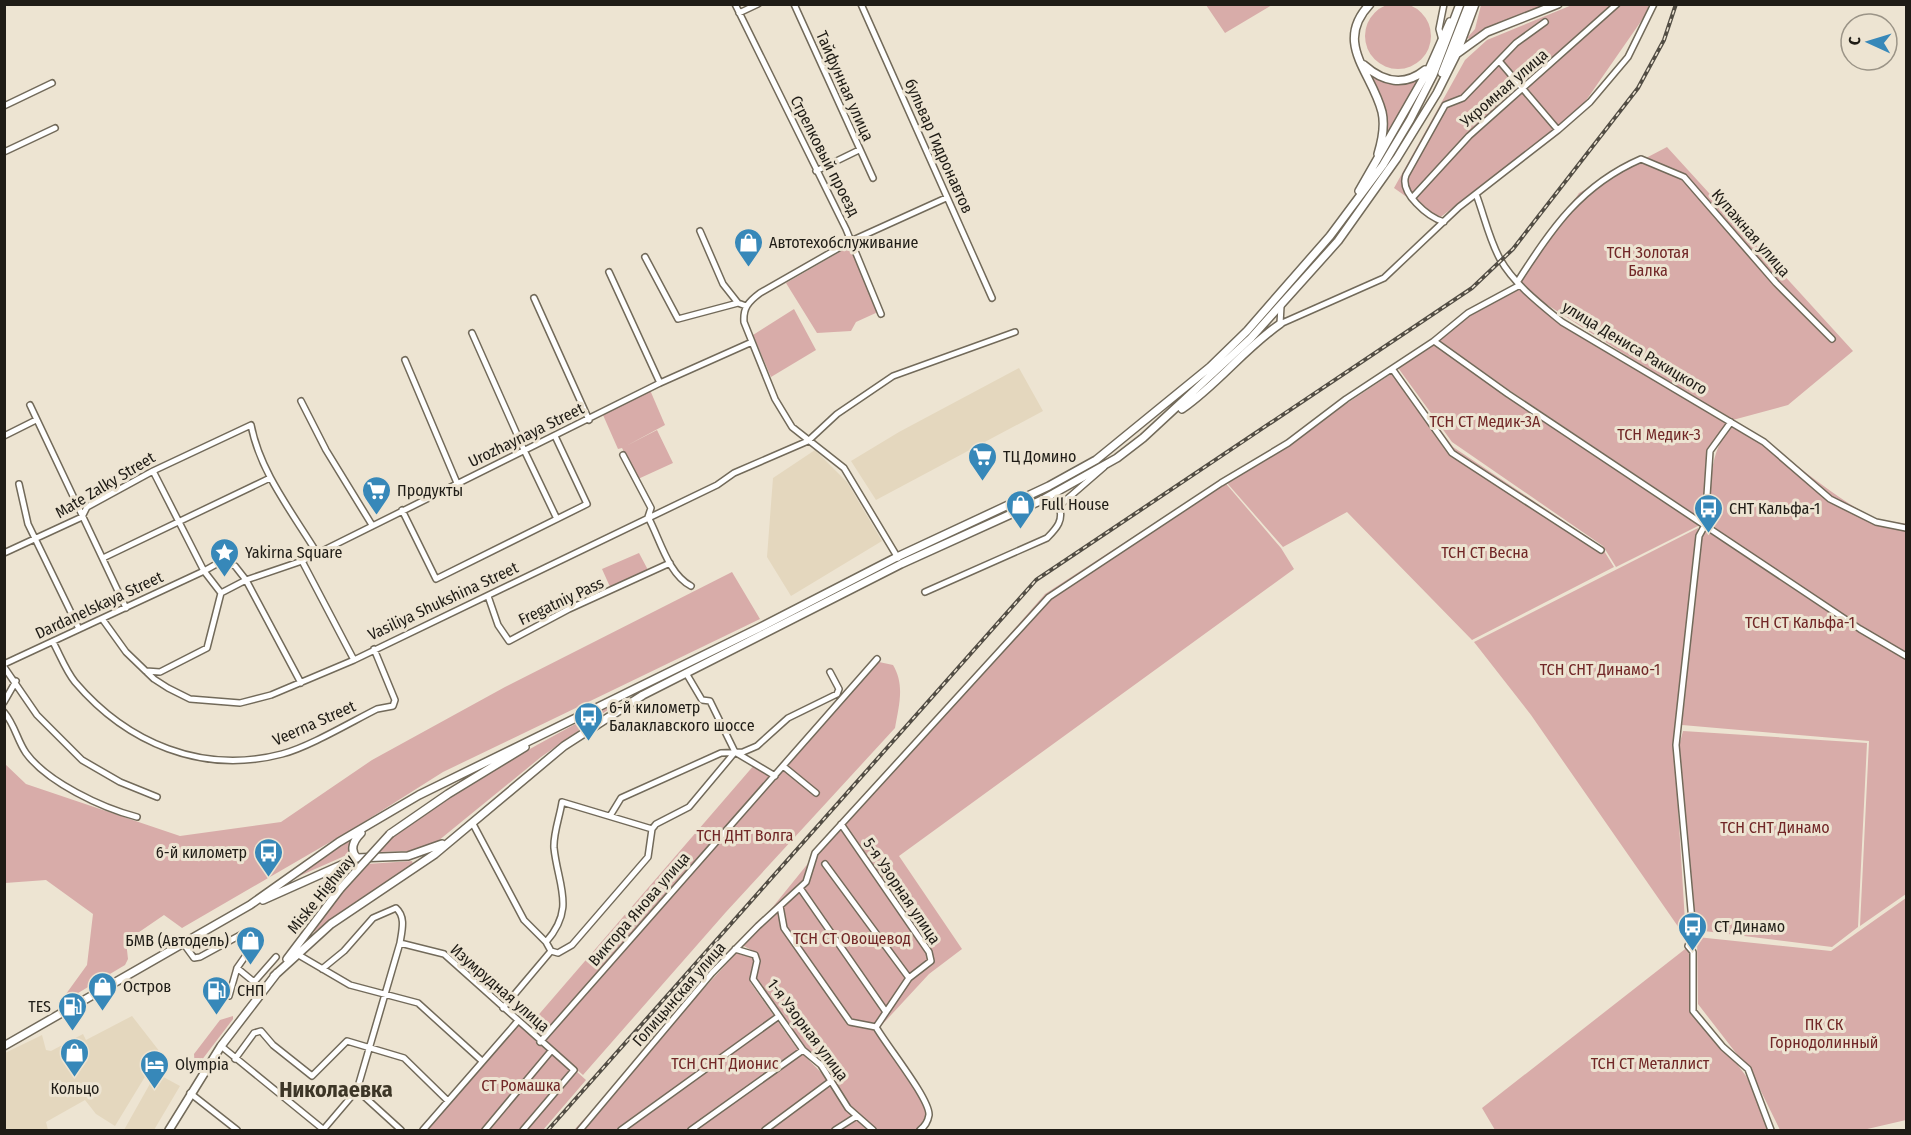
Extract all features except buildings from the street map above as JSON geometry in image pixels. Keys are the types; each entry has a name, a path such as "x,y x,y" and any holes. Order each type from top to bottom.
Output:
{"main road":[{"path":"1370,4 1360,15 1354,30 1353,44 1383,114 1381,144 1374,168"},
{"path":"1422,117 1469,4"},
{"path":"1172,414 1281,305 1338,241 1422,117 1456,55 1475,4"},
{"path":"1456,55 1487,32 1557,4"},
{"path":"1341,222 1430,67 1459,6"},
{"path":"4,1046 250,905 339,842 440,784 550,732 897,557 1049,486 1096,460 1184,391 1247,332 1341,222 1383,165 1410,120 1432,75 1459,6"},
{"path":"1359,60 1376,75 1395,82 1415,78 1430,67"},
{"path":"274,976 346,912 421,864 473,824 564,746 643,695 901,564 1042,500 1107,464 1172,414 1203,394 1241,357 1280,324"},
{"path":"1042,500 1042,495 1049,486"},
{"name":"Miske Highway","path":"169,1131 190,1093 221,1046 340,889 390,834 448,794 550,732"},
{"path":"357,858 353,853 355,839 369,825"},
{"path":"250,905 357,858 408,856 439,846 457,836"}],"street":[{"name":"Стрелковый проезд","path":"735,4 851,241 881,314"},
{"path":"739,14 758,4"},
{"name":"Тайфунная улица","path":"794,4 873,178"},
{"name":"бульвар Гидронавтов","path":"861,4 992,298"},
{"path":"1442,40 1439,29 1444,4"},
{"name":"Укромная улица","path":"1413,196 1469,136 1617,4"},
{"path":"1281,305 1280,324 1384,278 1476,194 1590,102 1628,57 1654,4"},
{"path":"1444,222 1424,212 1406,190 1403,182 1445,105 1463,98 1516,44 1545,22"},
{"path":"1500,62 1558,130"},
{"path":"4,106 52,83"},
{"path":"4,152 55,128"},
{"path":"816,171 860,150"},
{"name":"Купажная улица","path":"1519,283 1550,231 1589,189 1614,170 1641,159 1684,177 1776,283 1832,339"},
{"name":"улица Дениса Ракицкого","path":"1476,194 1500,260 1519,283 1562,322 1764,442 1830,499 1876,522 1906,528"},
{"path":"901,564 844,468 792,427 775,399 744,322 746,306 760,293 851,241 946,198"},
{"path":"700,231 723,284 738,303 746,306"},
{"path":"645,256 678,319 738,303"},
{"path":"609,272 660,383"},
{"path":"841,824 1049,597 1221,483 1288,443 1346,399 1434,341 1468,313 1519,283"},
{"path":"534,298 589,420"},
{"name":"Vasiliya Shukshina Street","path":"103,620 116,641 146,671 168,688 190,699 240,703 301,683 354,660 717,485 756,462 778,456 808,441 837,414 893,376 1015,332"},
{"path":"472,333 557,519"},
{"path":"1434,341 1860,629 1906,656"},
{"name":"Urozhaynaya Street","path":"246,580 302,561 660,383 752,342"},
{"path":"405,360 457,483"},
{"path":"1393,370 1452,453 1601,550"},
{"path":"300,401 326,450 372,525"},
{"path":"30,405 126,608"},
{"path":"4,436 36,420"},
{"path":"1731,422 1710,451 1705,525 1699,536 1676,745 1693,932 1688,946 1693,952 1693,1011 1723,1047 1748,1069 1771,1131"},
{"name":"Mate Zalky Street","path":"4,553 82,517 87,507 153,471 251,425 255,445 270,478"},
{"path":"402,510 436,579 587,504 555,436"},
{"path":"624,455 651,508 648,517 670,563 680,580 691,586"},
{"path":"1042,500 1051,507 1059,506 1107,464"},
{"path":"146,671 160,672 207,648 220,593 204,571 153,471"},
{"path":"103,558 270,478 317,553"},
{"path":"19,484 25,515 35,540 79,629"},
{"path":"926,592 1047,538 1059,526 1062,514 1059,506"},
{"path":"302,561 354,660"},
{"path":"204,571 224,562 235,566 246,580 301,683"},
{"name":"Fregatniy Pass","path":"488,596 498,625 509,641 569,609 670,563"},
{"name":"Dardanelskaya Street","path":"4,665 204,571"},
{"path":"220,593 246,580"},
{"name":"Veerna Street","path":"53,642 73,680 124,728 161,748 193,758 211,760 251,760 285,753 377,709 393,706 395,700 374,649"},
{"name":"Виктора Янова улица","path":"540,1042 877,659"},
{"path":"4,665 37,715 82,760 120,782 157,797"},
{"path":"610,816 621,798 721,753 743,752 757,746 788,718 840,692 830,672"},
{"path":"686,673 702,700 710,700 735,752 775,777"},
{"path":"4,702 16,681"},
{"path":"4,712 13,723 24,750 45,774 83,795 137,817"},
{"path":"550,951 558,953 572,945 648,857 652,829 656,824 689,807 735,752"},
{"path":"783,766 816,794"},
{"path":"546,942 558,928 564,892 554,847 562,802 652,829"},
{"path":"473,824 524,920 546,942 550,951"},
{"name":"Голицынская улица","path":"580,1131 735,949 806,882 815,853 841,824"},
{"name":"5-я Узорная улица","path":"841,824 929,952 932,961 909,978 876,1027"},
{"path":"825,864 909,978"},
{"path":"800,888 886,1012"},
{"path":"780,906 784,928 850,1022 876,1027 924,1098 929,1114 920,1131"},
{"path":"221,1046 323,1130 357,1090 400,943 403,918 396,908 373,918 344,951 322,969"},
{"path":"183,944 194,958 201,957 249,933 256,940 237,968 229,996"},
{"name":"Изумрудная улица","path":"400,943 444,954 517,1022 574,1070 523,1131"},
{"name":"1-я Узорная улица","path":"735,949 755,955 757,961 753,980 803,1050 821,1065 856,1116 873,1131"},
{"path":"503,1008 550,951"},
{"path":"297,954 350,985 418,1003 482,1061"},
{"path":"237,968 254,982 276,957"},
{"path":"621,1131 779,1016"},
{"path":"423,1131 517,1022"},
{"path":"235,1059 254,1033 261,1031 273,1044 312,1076 344,1042 404,1058 448,1101"},
{"path":"691,1131 803,1050"},
{"path":"485,1131 551,1052"},
{"path":"765,1131 831,1081"},
{"path":"357,1090 401,1131"},
{"path":"190,1093 237,1131"},
{"path":"835,1131 856,1116"}],"shaded area":[{"path":"1019,368 1043,411 876,500 851,461 899,432"},
{"path":"815,450 847,482 882,541 791,596 767,557 773,478"},
{"name":"Кольцо","path":"132,1016 160,1052 115,1126 96,1114 85,1100 46,1122 48,1130 5,1130 5,1053 42,1035 46,1050 51,1051 83,1034 86,1040"},
{"path":"156,1073 180,1086 154,1130 124,1130"}],"green space":[{"path":"1398,3 1411,6 1421,13 1428,23 1431,36 1428,49 1421,59 1411,66 1398,69 1385,66 1375,59 1368,49 1365,36 1368,23 1375,13 1385,6"},
{"path":"1206,5 1272,5 1225,33"},
{"path":"1481,5 1545,6 1470,39 1467,38 1475,29"},
{"path":"1572,5 1649,5 1644,17 1578,112 1438,219 1394,188 1465,60 1487,40"},
{"path":"1371,77 1396,84 1420,78 1388,139 1384,106"},
{"name":"ТСН Золотая Балка","path":"1667,147 1853,351 1788,405 1729,421 1708,451 1703,520 1434,337 1465,312 1514,286 1562,322 1704,405 1516,285 1579,193"},
{"path":"850,246 878,312 856,322 851,331 817,333 786,283"},
{"path":"794,309 816,350 771,377 753,335"},
{"name":"ТСН СТ Медик-3А","path":"1432,340 1700,525 1616,567 1603,546 1452,442 1396,365"},
{"name":"ТСН СТ Весна","path":"1397,370 1453,447 1601,546 1614,567 1472,640 1347,512 1283,547 1227,483"},
{"path":"650,390 665,425 626,446 657,430 673,463 638,479 622,448 618,449 603,415"},
{"name":"ТСН СТ Кальфа-1","path":"1739,423 1857,508 1879,519 1906,524 1906,894 1860,926 1869,741 1682,725 1701,539 1707,529 1712,470 1721,441 1729,430"},
{"name":"ТСН СТ Овощевод","path":"1222,479 1281,548 1294,569 899,856 962,949 929,974 879,1028 929,1104 932,1112 926,1129 574,1130 742,947 754,960 750,982 796,1047 847,1099 752,982 755,952 742,945 810,861 1045,594"},
{"name":"ТСН СНТ Динамо-1","path":"1698,528 1674,742 1686,938 1531,715 1474,642"},
{"path":"639,553 648,570 611,589 602,569"},
{"path":"732,572 760,619 443,772 356,827 182,928 164,915 126,941 128,959 125,965 58,1005 87,965 93,914 46,880 5,883 5,764 26,784 180,836 281,822 372,760 505,687"},
{"name":"ТСН ДНТ Волга","path":"879,662 893,665 899,680 900,695 895,728 726,912 583,1075 528,1027 755,764 775,779"},
{"path":"629,695 541,757 438,841 413,851 378,852 399,831 435,805 511,759"},
{"name":"ТСН СНТ Динамо","path":"1683,731 1867,743 1858,927 1832,947 1696,930 1679,763 1679,746"},
{"path":"350,839 349,854 297,877"},
{"path":"412,861 413,864 305,938 367,864"},
{"name":"ПК СК Горнодолинный","path":"1906,898 1906,1120 1863,1130 1780,1130 1753,1075 1698,1004 1697,937 1831,951"},
{"name":"ТСН СТ Металлист","path":"1689,946 1695,1008 1746,1076 1774,1130 1495,1130 1482,1108"},
{"path":"233,1016 195,1069 194,1054 220,1020"},
{"name":"СТ Ромашка","path":"518,1019 586,1080 543,1130 421,1130"}],"railway":[{"path":"548,1130 1036,580 1472,288 1513,249 1638,88 1664,40 1676,4"}],"place":[{"name":"Автотехобслуживание","path":"748,268"},
{"name":"ТЦ Домино","path":"982,482"},
{"name":"Продукты","path":"376,516"},
{"name":"Full House","path":"1020,530"},
{"name":"СНТ Кальфа-1","path":"1708,534"},
{"name":"Yakirna Square","path":"224,578"},
{"name":"6-й километр Балаклавского шоccе","path":"588,742"},
{"name":"6-й километр","path":"268,878"},
{"name":"СТ Динамо","path":"1693,952"},
{"name":"БМВ (Автодель)","path":"250,966"},
{"name":"Остров","path":"102,1012"},
{"name":"СНП","path":"216,1016"},
{"name":"TES","path":"72,1032"},
{"name":"Кольцо","path":"75,1078"},
{"name":"Olympia","path":"154,1090"}],"district":[{"name":"Николаевка","path":"336,1089"}],"park label":[{"name":"ТСН Медик-3","path":"1659,434"},
{"name":"ТСН СНТ Дионис","path":"725,1063"}]}
